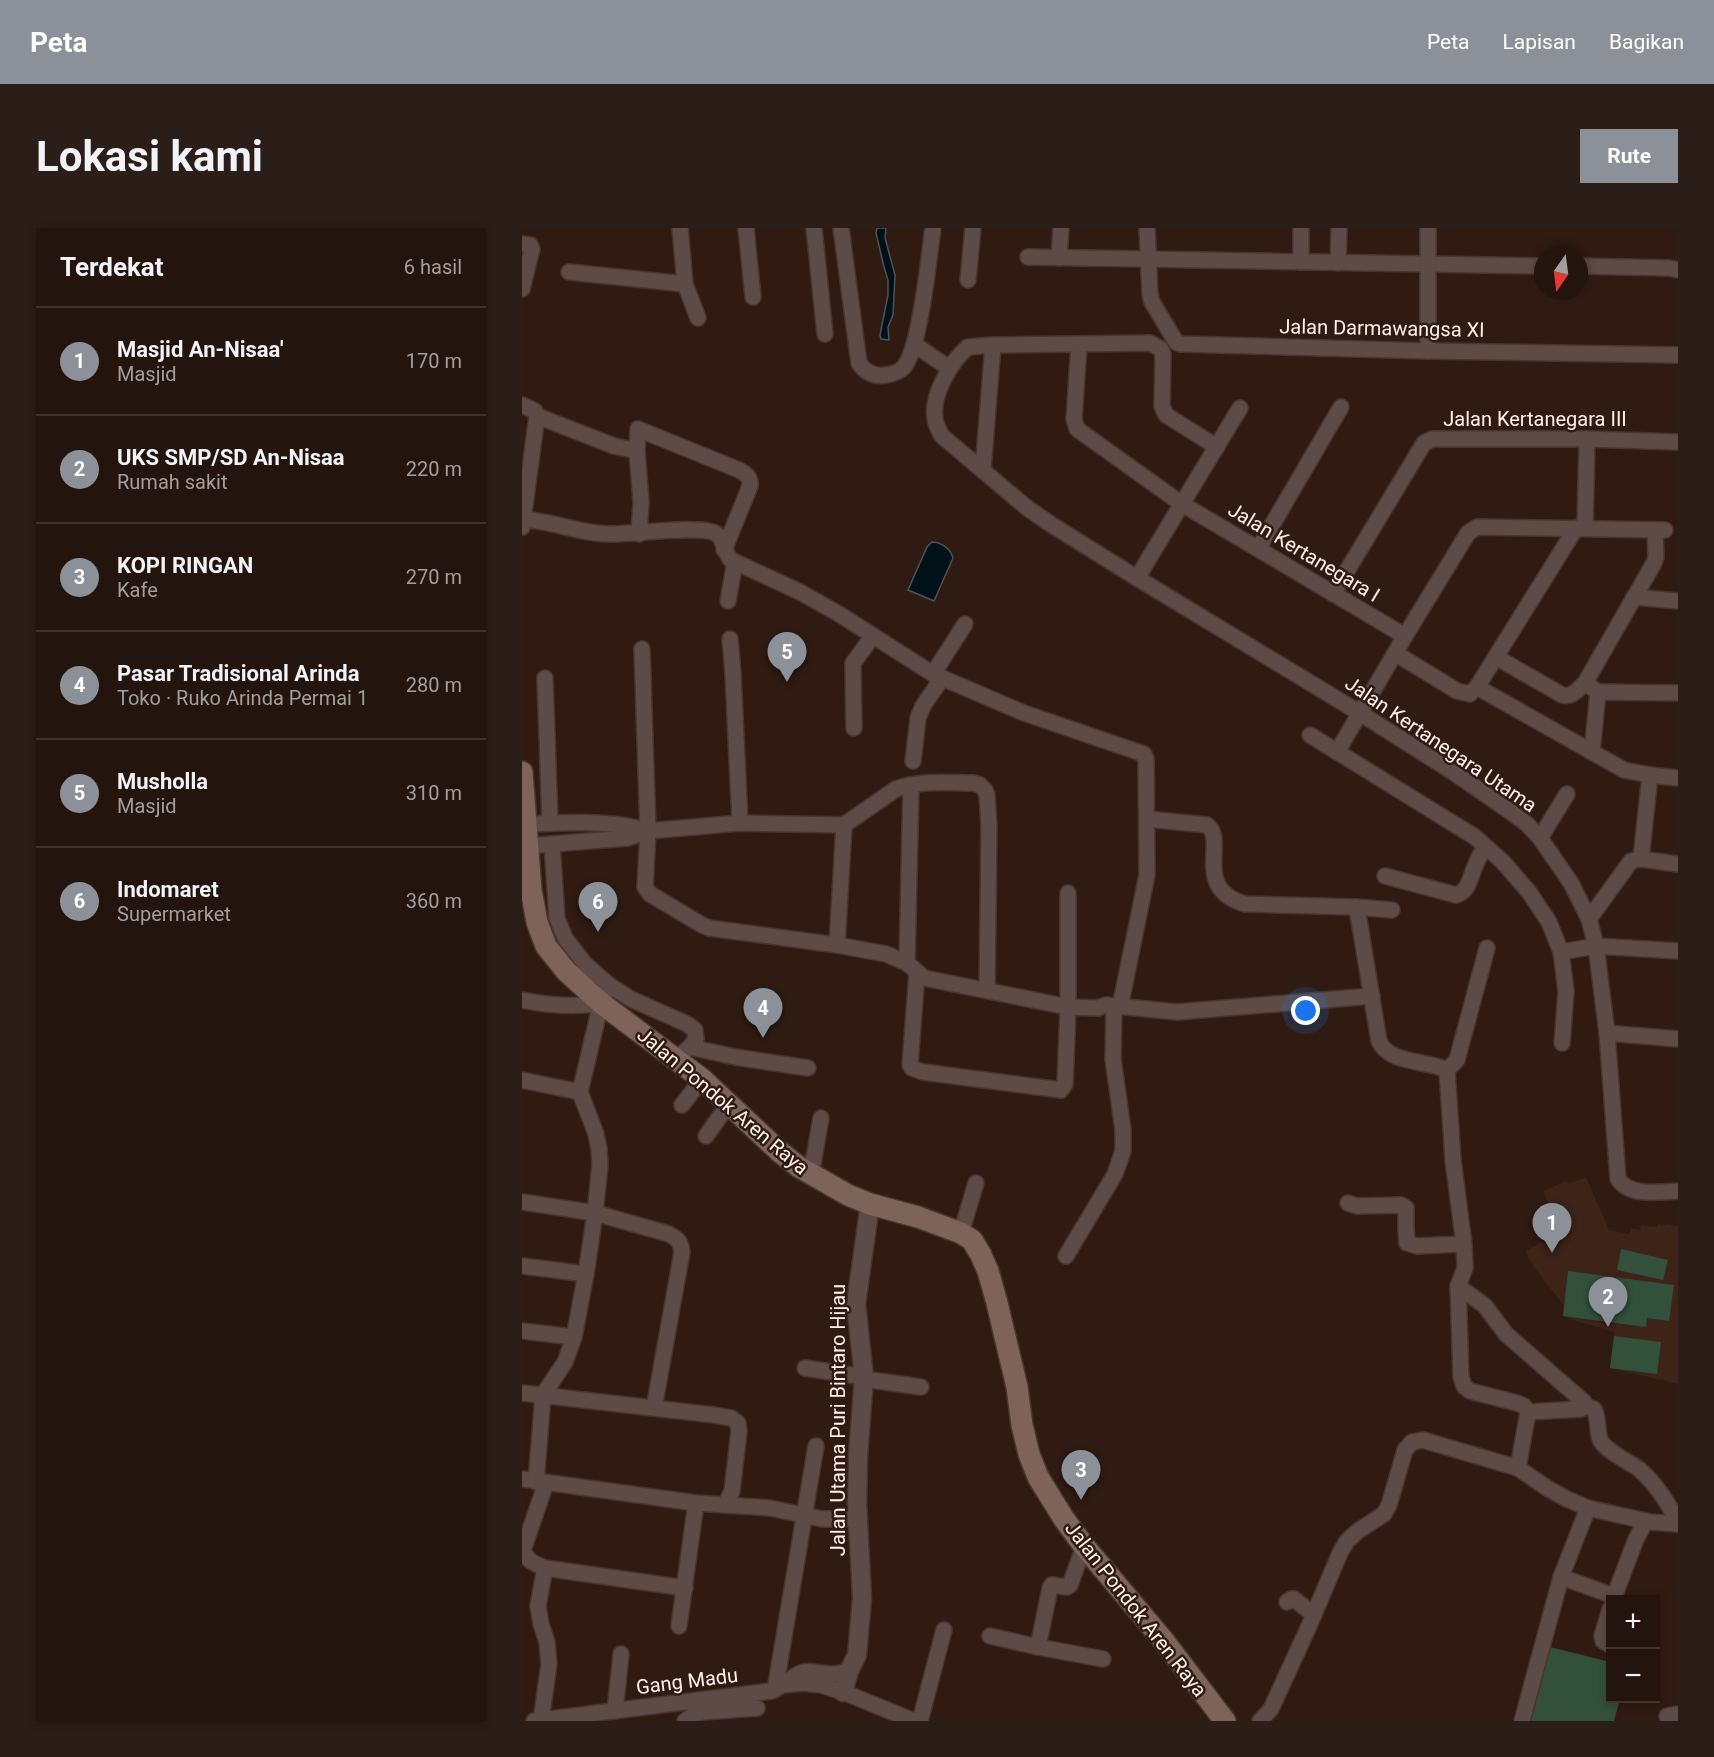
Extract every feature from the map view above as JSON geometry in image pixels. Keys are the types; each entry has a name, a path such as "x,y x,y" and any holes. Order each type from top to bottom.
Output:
{"main road":[{"name":"Jalan Pondok Aren Raya","path":"522,784 527,846 526,890 546,946 566,971 605,994 683,1053 702,1079 728,1105 780,1152 811,1175 870,1204 918,1217 961,1233 972,1240 988,1271 1005,1332 1029,1454 1038,1478 1084,1545 1164,1641 1225,1721"}],"street":[{"path":"680,228 685,284 698,318"},
{"path":"746,228 753,297"},
{"path":"814,228 825,334"},
{"path":"841,228 859,363 871,374 882,376 901,370 913,350 933,228"},
{"path":"968,280 973,228"},
{"path":"1059,258 1061,228"},
{"path":"1147,228 1148,259"},
{"path":"1301,228 1301,262"},
{"path":"1338,263 1339,228"},
{"path":"1428,228 1428,351"},
{"path":"522,244 530,245 532,249 522,289"},
{"path":"1028,257 1534,266"},
{"name":"Jalan Darmawangsa XI","path":"1148,259 1149,294 1152,302 1176,342 1180,344 1678,355"},
{"path":"1588,266 1678,270"},
{"path":"569,272 685,284"},
{"path":"983,470 993,345 1150,343 1156,345 1163,354 1162,406 1166,416 1216,447"},
{"name":"Jalan Kertanegara Utama","path":"993,345 968,347 947,373 934,408 935,420 942,435 1026,507 1137,578 1360,713 1519,818 1540,838 1571,884 1589,919 1596,946 1607,1033 1618,1179 1623,1185 1635,1190 1678,1191"},
{"name":"Jalan Kertanegara I","path":"1078,345 1074,419 1077,429 1182,504 1405,636"},
{"path":"913,350 947,373"},
{"path":"522,405 536,411 537,416 522,522 536,520 610,534 692,530 717,534 730,557 800,592 938,676 1024,713 1144,754 1146,759 1147,875 1117,1006 1113,1059 1124,1130 1123,1151 1116,1174 1066,1256"},
{"path":"1258,549 1341,407"},
{"path":"1137,578 1240,408"},
{"path":"537,416 614,446 637,451"},
{"path":"639,534 641,502 637,451 638,429 739,470 748,477 750,486 730,557 728,601"},
{"name":"Jalan Kertanegara III","path":"1333,594 1427,441 1432,439 1678,442"},
{"path":"1395,653 1457,691 1470,694 1477,687 1580,528 1587,440"},
{"path":"1337,752 1405,636 1472,530 1477,527 1660,530 1656,557 1649,573 1585,683 1573,694 1565,696 1496,657"},
{"path":"1634,597 1678,602"},
{"path":"913,761 918,718 965,624"},
{"path":"854,728 853,663 873,636"},
{"path":"730,639 740,823"},
{"path":"642,649 648,831 645,887 650,894 678,912 709,928 886,954 929,979 1068,1007 1098,1008 1106,1005 1177,1012 1372,996"},
{"path":"545,678 550,823"},
{"path":"1585,683 1598,692 1678,693"},
{"path":"1477,687 1624,770 1678,778"},
{"path":"1592,752 1598,692"},
{"path":"1310,735 1475,837 1503,862 1529,892 1549,922 1560,952 1566,991 1562,1043"},
{"path":"1641,859 1650,775"},
{"path":"527,846 628,838 648,831 740,823 844,825 896,789 911,785 973,783 980,785 987,795 989,827 987,990"},
{"path":"911,785 910,1065 915,1071 1061,1090 1065,1084 1068,1007 1068,893"},
{"path":"1540,838 1567,794"},
{"path":"1147,819 1208,825 1214,834 1213,863 1221,891 1245,904 1392,910"},
{"path":"526,824 627,824 648,831"},
{"path":"837,945 844,825"},
{"path":"552,844 557,918 565,938 605,994 580,1092 596,1134 600,1165 586,1274 574,1337 565,1362 543,1395 535,1481 523,1550 530,1562 545,1568 685,1588"},
{"path":"1385,876 1456,896 1466,889 1475,864 1486,847"},
{"path":"1589,919 1631,861 1641,859 1678,864"},
{"path":"1356,908 1382,1048 1407,1060 1433,1064 1447,1070"},
{"path":"1560,952 1596,946 1678,951"},
{"path":"1447,1070 1455,1065 1457,1060 1487,948"},
{"path":"522,1000 583,1006 605,994 631,999 687,1024 695,1030 696,1039 683,1053"},
{"path":"1607,1033 1678,1039"},
{"path":"683,1053 735,1057 808,1068"},
{"path":"1447,1070 1453,1160 1464,1244 1465,1268 1458,1286 1461,1377 1464,1386 1470,1391 1517,1403 1524,1406 1528,1412 1518,1468"},
{"path":"682,1105 702,1079"},
{"path":"522,1080 580,1092"},
{"path":"706,1136 728,1105"},
{"path":"811,1175 821,1118"},
{"path":"961,1233 976,1183"},
{"path":"522,1202 595,1213 669,1234 678,1239 681,1252 654,1408"},
{"path":"1348,1203 1357,1206 1401,1205 1406,1208 1407,1243 1418,1246 1464,1244"},
{"name":"Jalan Utama Puri Bintaro Hijau","path":"843,1692 849,1671 857,1655 862,1598 858,1456 864,1378 856,1304 870,1204"},
{"path":"522,1266 586,1274"},
{"path":"1458,1286 1485,1306 1506,1334 1584,1402 1585,1406 1594,1409 1598,1417 1600,1440 1640,1470 1661,1495 1677,1521"},
{"path":"522,1331 574,1337"},
{"path":"805,1368 921,1387"},
{"path":"522,1393 731,1418 738,1423 739,1431 732,1491 725,1506"},
{"path":"1528,1412 1581,1410 1585,1406"},
{"path":"1260,1721 1272,1708 1347,1541 1384,1514 1389,1506 1405,1450 1409,1444 1423,1440 1518,1468 1557,1493 1588,1508 1646,1521 1677,1521"},
{"path":"776,1689 816,1446"},
{"path":"535,1481 696,1503 770,1508 822,1519 858,1519"},
{"path":"679,1626 696,1503"},
{"path":"1522,1721 1562,1577 1588,1508"},
{"path":"1615,1595 1636,1539 1646,1521"},
{"path":"1038,1647 1050,1588 1053,1585 1066,1587 1070,1585 1084,1545"},
{"path":"541,1721 549,1664 547,1642 538,1606 545,1568"},
{"path":"1562,1577 1606,1598"},
{"path":"1287,1602 1291,1599 1296,1600 1314,1615"},
{"path":"1606,1623 1602,1636 1606,1642"},
{"path":"920,1721 944,1630"},
{"path":"990,1636 1103,1659"},
{"path":"615,1712 621,1654"},
{"path":"686,1721 695,1714 704,1712 754,1714 776,1689 797,1674 808,1670 830,1674 849,1671"},
{"name":"Gang Madu","path":"534,1721 615,1712 776,1689 802,1683 821,1685 843,1692 914,1721"}],"shaded area":[{"path":"877,228 886,228 885,238 895,275 893,315 888,327 889,340 881,339 880,335 888,295 888,280 876,233"},
{"path":"932,542 945,547 953,558 934,601 908,590 927,547"},
{"path":"1586,1177 1609,1230 1629,1234 1631,1228 1640,1230 1641,1225 1678,1226 1678,1384 1610,1368 1614,1332 1563,1316 1564,1306 1534,1267 1525,1251 1559,1234 1543,1191 1566,1181 1569,1184"}],"green space":[{"path":"1621,1249 1668,1260 1663,1280 1617,1270"},
{"path":"1568,1271 1674,1285 1669,1321 1647,1318 1646,1327 1563,1316"},
{"path":"1614,1336 1661,1342 1657,1374 1610,1368"},
{"path":"1546,1646 1606,1661 1606,1703 1619,1703 1614,1721 1526,1721"}],"place":[{"name":"Musholla","path":"787,682"},
{"name":"Indomaret","path":"598,932"},
{"name":"Pasar Tradisional Arinda","path":"763,1038"},
{"name":"Masjid An-Nisaa'","path":"1552,1253"},
{"name":"UKS SMP/SD An-Nisaa","path":"1608,1327"},
{"name":"KOPI RINGAN","path":"1081,1500"}]}
